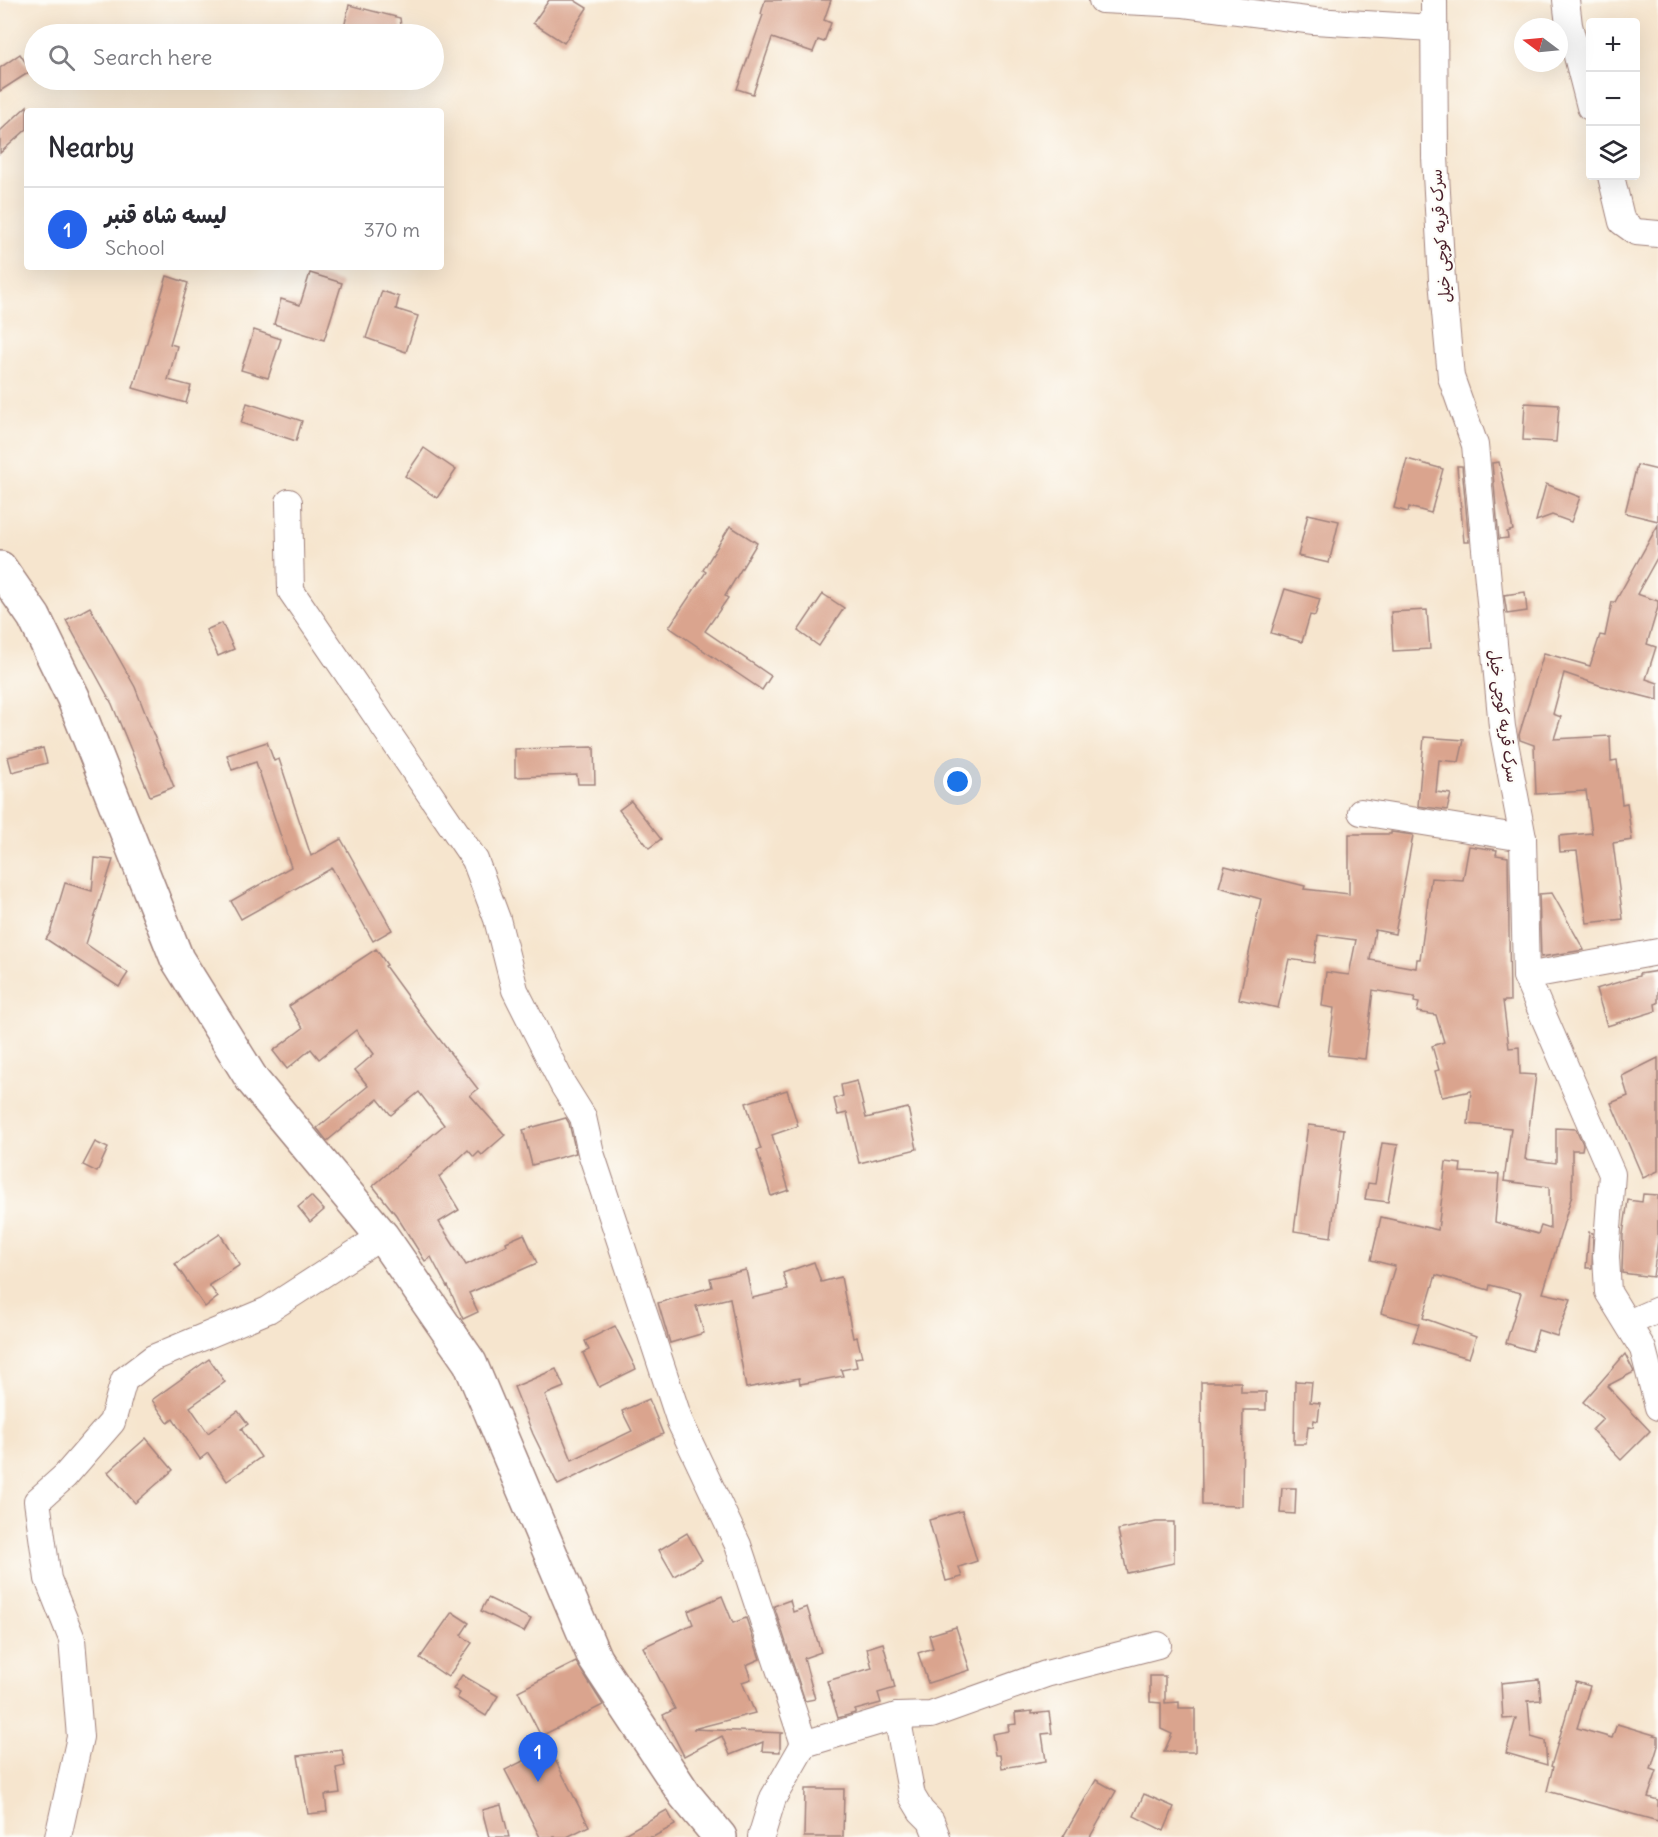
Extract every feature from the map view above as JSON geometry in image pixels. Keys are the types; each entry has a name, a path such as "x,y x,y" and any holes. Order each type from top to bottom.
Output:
{"highway":[{"path":"0,568 34,617 73,697 177,959 253,1081 382,1236 470,1363 595,1659 685,1795 720,1837"}],"street":[{"path":"1102,0 1184,4 1314,21 1433,28"},
{"name":"سرک قریه کوچی خیل","path":"1434,0 1435,158 1442,280 1451,377 1476,445 1502,727 1523,838 1526,976 1612,1174 1606,1256 1608,1292 1643,1349 1658,1407"},
{"path":"1566,0 1569,25 1586,91"},
{"path":"1612,180 1622,222 1636,232 1658,234"},
{"path":"289,502 291,591 475,860 497,919 515,990 563,1085 583,1117 591,1153 680,1422 738,1545 804,1744"},
{"path":"1361,812 1523,838"},
{"path":"1526,976 1658,952"},
{"path":"58,1837 80,1737 72,1639 48,1579 37,1501 65,1476 112,1422 124,1380 153,1358 268,1310 382,1236"},
{"path":"1628,1323 1658,1310"},
{"path":"761,1837 773,1798 804,1744 897,1716 931,1715 1046,1674 1158,1645"},
{"path":"897,1716 912,1796 931,1821 936,1837"}],"building":[{"path":"549,0 574,0 587,8 564,43 533,23"},
{"path":"765,0 831,0 824,20 831,23 824,42 818,40 813,52 772,38 753,94 737,89 763,15 761,14"},
{"path":"349,5 400,18 401,24 345,24"},
{"path":"20,54 24,60 24,76 0,91 0,68"},
{"path":"24,109 24,132 0,153 0,131"},
{"path":"310,273 342,283 324,340 274,324 281,299 300,305"},
{"path":"167,276 188,283 170,344 177,346 168,380 191,386 186,403 133,388"},
{"path":"382,291 399,297 396,309 418,316 406,352 366,338"},
{"path":"254,330 281,339 268,378 241,370"},
{"path":"247,403 302,421 296,441 241,423"},
{"path":"1525,403 1559,405 1556,442 1523,440"},
{"path":"424,448 456,470 437,498 405,476"},
{"path":"1407,459 1443,469 1431,513 1409,507 1408,512 1394,508"},
{"path":"1499,462 1513,530 1507,532 1508,538 1499,539 1492,463"},
{"path":"1637,465 1658,470 1658,521 1625,513"},
{"path":"1457,466 1462,466 1469,542 1464,542"},
{"path":"1546,484 1580,497 1571,522 1552,515 1536,521"},
{"path":"1308,514 1339,521 1329,563 1298,556"},
{"path":"1658,525 1658,556 1637,594 1658,601 1647,644 1656,647 1646,679 1658,683 1658,700 1599,685 1564,673 1553,714 1561,717 1554,739 1610,736 1611,761 1617,760 1622,804 1627,803 1632,840 1613,843 1623,919 1587,923 1577,851 1560,852 1559,836 1592,833 1586,791 1536,794 1534,745 1520,740 1519,735 1544,653 1590,666 1600,635 1605,636 1612,602 1615,602"},
{"path":"730,526 757,543 725,596 728,598 705,631 771,676 762,690 669,627 706,572 703,570"},
{"path":"1285,589 1320,599 1315,616 1310,615 1302,642 1271,633"},
{"path":"1525,592 1527,611 1507,614 1504,595"},
{"path":"823,594 844,608 819,646 798,631"},
{"path":"90,607 135,687 174,787 150,796 112,704 66,620"},
{"path":"1427,610 1430,649 1393,651 1391,612"},
{"path":"222,623 234,649 218,656 206,630"},
{"path":"1424,737 1464,740 1459,762 1439,760 1436,792 1451,794 1447,810 1418,806"},
{"path":"267,742 274,761 279,759 311,856 341,839 392,930 373,941 332,868 241,919 231,901 291,867 256,762 232,770 227,755"},
{"path":"594,747 595,784 578,784 577,775 515,777 515,749"},
{"path":"43,748 47,763 12,772 8,757"},
{"path":"631,801 661,839 649,848 619,810"},
{"path":"1391,832 1413,835 1395,934 1375,930 1370,960 1416,968 1417,959 1420,959 1431,878 1463,880 1469,846 1497,850 1496,855 1508,857 1510,1001 1503,1001 1509,1048 1519,1047 1520,1074 1536,1075 1525,1159 1556,1163 1556,1128 1576,1129 1583,1144 1582,1150 1572,1150 1572,1195 1543,1293 1571,1299 1557,1336 1538,1330 1532,1351 1506,1343 1521,1293 1490,1285 1489,1290 1436,1275 1423,1318 1476,1337 1469,1358 1413,1342 1419,1324 1381,1313 1395,1266 1371,1260 1381,1217 1438,1230 1446,1162 1461,1164 1460,1172 1499,1174 1495,1222 1538,1234 1541,1226 1550,1229 1549,1187 1504,1181 1511,1128 1468,1124 1471,1091 1442,1097 1435,1071 1439,1070 1432,1046 1444,1042 1436,1015 1417,1012 1419,1003 1414,1002 1415,997 1373,990 1365,1059 1328,1055 1334,1008 1322,1006 1326,972 1349,975 1356,940 1318,935 1314,963 1289,959 1278,1008 1239,999 1261,899 1219,887 1225,866 1305,886 1304,889 1349,894 1349,834 1391,834"},
{"path":"95,858 113,860 86,944 128,973 119,987 46,939 50,933 65,883 92,891"},
{"path":"1552,893 1584,950 1541,957 1539,894"},
{"path":"376,949 387,965 385,966 478,1089 470,1095 505,1135 482,1155 479,1152 474,1157 468,1150 439,1177 459,1210 439,1222 466,1265 524,1234 537,1263 469,1293 478,1312 463,1319 448,1286 431,1257 425,1261 396,1215 373,1186 444,1125 419,1092 391,1115 378,1099 327,1141 317,1128 368,1086 355,1070 374,1054 356,1030 319,1059 311,1049 287,1069 273,1051 303,1028 289,1006"},
{"path":"1658,971 1656,1011 1607,1026 1596,989 1639,976 1639,974"},
{"path":"1658,1058 1658,1171 1643,1178 1611,1103 1628,1096 1622,1076"},
{"path":"857,1081 866,1118 908,1108 917,1149 859,1163 847,1113 838,1115 834,1099 843,1096 841,1085"},
{"path":"787,1090 798,1126 772,1135 789,1190 771,1196 757,1150 761,1149 746,1103"},
{"path":"566,1118 576,1153 532,1165 523,1130"},
{"path":"1308,1125 1344,1129 1331,1237 1294,1231"},
{"path":"95,1142 108,1148 97,1172 83,1165"},
{"path":"1382,1143 1398,1145 1388,1202 1365,1199 1368,1183 1375,1184"},
{"path":"1643,1194 1658,1195 1658,1240 1653,1277 1622,1273 1623,1235 1628,1200 1642,1202"},
{"path":"311,1196 324,1210 310,1222 298,1207"},
{"path":"1589,1232 1593,1233 1592,1268 1586,1268"},
{"path":"220,1234 240,1265 209,1285 218,1297 205,1307 175,1264"},
{"path":"814,1262 821,1282 841,1277 853,1338 857,1337 862,1357 855,1358 857,1367 841,1370 843,1376 800,1384 799,1378 746,1388 730,1298 696,1306 704,1333 670,1343 658,1303 712,1287 710,1278 746,1270 752,1298 788,1290 783,1273"},
{"path":"615,1326 636,1369 599,1387 583,1353 589,1350 585,1341"},
{"path":"1625,1354 1634,1372 1607,1386 1650,1431 1621,1460 1592,1430 1603,1419 1583,1402"},
{"path":"209,1359 225,1382 190,1407 208,1433 238,1411 248,1424 241,1429 261,1457 227,1481 208,1453 200,1459 173,1419 168,1423 152,1400"},
{"path":"556,1369 564,1387 545,1395 572,1460 632,1431 622,1411 649,1399 663,1434 558,1485 533,1434 514,1387"},
{"path":"1295,1381 1312,1382 1310,1402 1320,1403 1318,1421 1314,1420 1313,1427 1308,1426 1306,1444 1294,1444"},
{"path":"1201,1382 1241,1382 1241,1392 1266,1392 1266,1410 1243,1410 1242,1506 1202,1505"},
{"path":"146,1438 173,1470 135,1503 108,1472"},
{"path":"1282,1488 1296,1488 1295,1514 1280,1513"},
{"path":"962,1511 977,1561 959,1567 962,1577 946,1581 929,1520"},
{"path":"1156,1522 1174,1522 1174,1563 1127,1573 1118,1530"},
{"path":"687,1533 702,1560 674,1576 659,1550"},
{"path":"722,1596 733,1623 746,1618 760,1659 746,1665 751,1679 742,1682 755,1713 693,1729 784,1733 780,1734 780,1752 762,1751 763,1742 730,1755 722,1736 684,1756 663,1715 675,1709 643,1647 693,1624 688,1611"},
{"path":"488,1598 531,1619 524,1632 481,1611"},
{"path":"790,1600 793,1612 807,1607 821,1652 804,1658 815,1699 805,1701 774,1606"},
{"path":"452,1612 469,1623 461,1635 472,1643 448,1677 420,1658"},
{"path":"956,1627 970,1670 928,1683 918,1653 933,1648 929,1635"},
{"path":"883,1643 895,1688 878,1693 881,1703 855,1710 855,1713 838,1718 827,1681 872,1668 867,1648"},
{"path":"576,1662 603,1705 541,1736 518,1691"},
{"path":"462,1675 498,1696 486,1716 457,1698 460,1693 453,1689"},
{"path":"1150,1676 1165,1676 1165,1703 1179,1702 1179,1708 1195,1708 1195,1752 1164,1752 1172,1734 1161,1729 1161,1703 1150,1702"},
{"path":"1539,1679 1541,1700 1528,1701 1531,1737 1545,1741 1547,1765 1506,1753 1516,1718 1503,1719 1501,1683"},
{"path":"1576,1682 1590,1686 1577,1728 1612,1738 1617,1724 1658,1736 1658,1746 1651,1769 1657,1771 1648,1797 1658,1800 1658,1821 1547,1791 1553,1767 1551,1766"},
{"path":"1032,1711 1032,1714 1049,1712 1052,1733 1042,1734 1046,1761 1002,1768 1000,1755 995,1755 992,1734 1009,1731 1008,1725 1016,1724 1015,1713"},
{"path":"549,1748 589,1826 567,1837 540,1837 505,1770"},
{"path":"342,1750 345,1766 336,1768 340,1793 325,1795 327,1812 308,1814 298,1756"},
{"path":"1096,1780 1116,1791 1090,1837 1063,1837"},
{"path":"805,1789 844,1789 843,1837 804,1837"},
{"path":"1144,1794 1174,1807 1164,1831 1134,1816"},
{"path":"501,1805 509,1837 489,1837 482,1810"},
{"path":"667,1810 675,1825 653,1837 619,1837"}],"place":[{"name":"لیسه شاه قنبر","path":"538,1782"}]}
